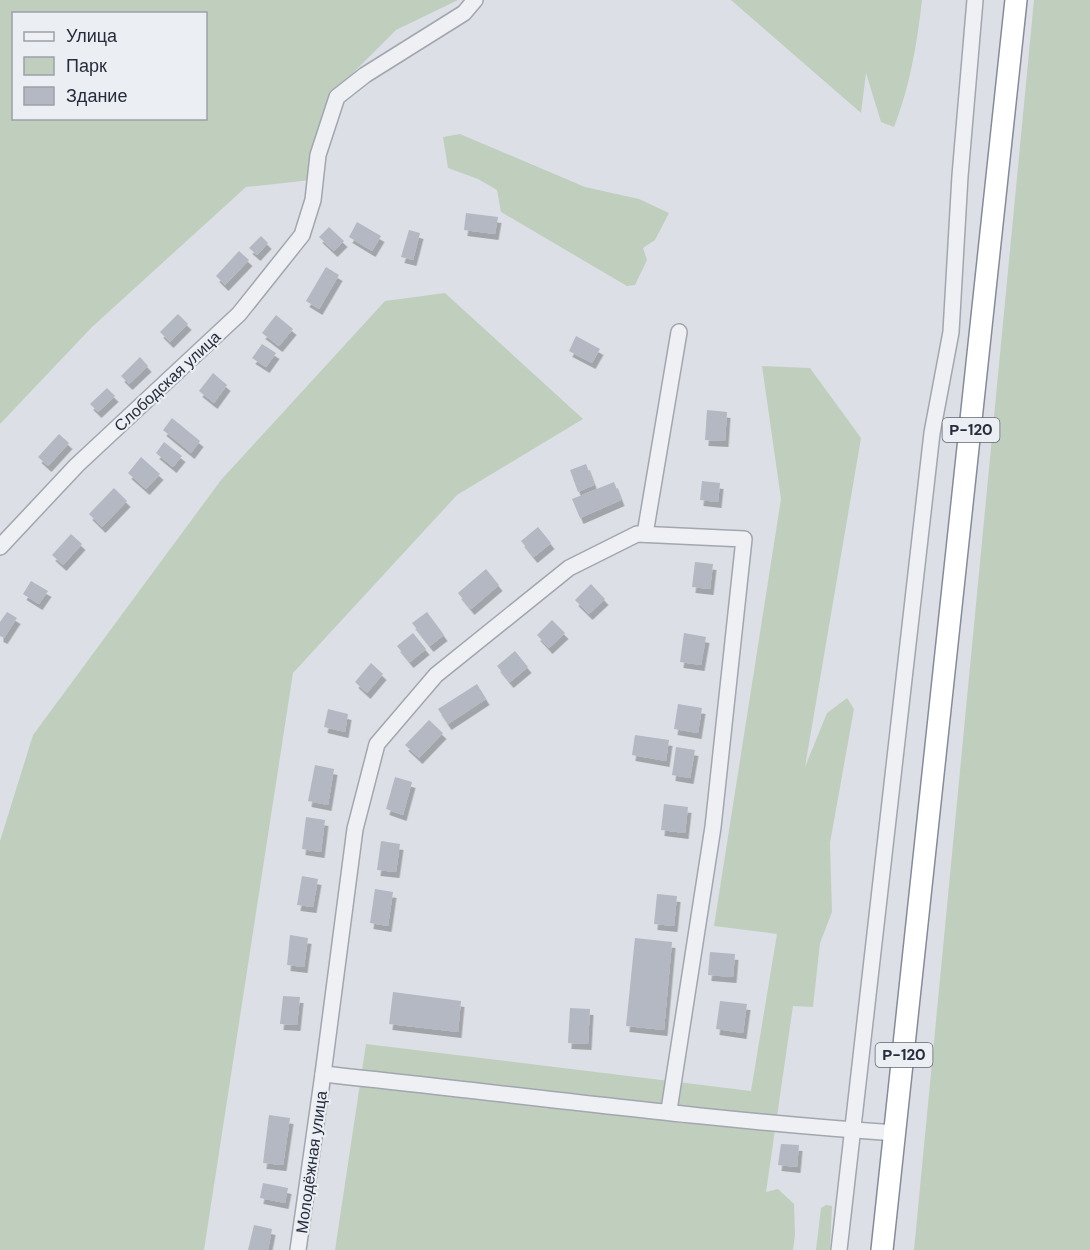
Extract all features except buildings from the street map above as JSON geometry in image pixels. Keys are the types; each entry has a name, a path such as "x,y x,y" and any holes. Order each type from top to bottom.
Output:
{"highway":[{"name":"Р-120","path":"882,1250 1016,0"}],"street":[{"name":"Слободская улица","path":"0,547 77,465 239,314 302,235 313,200 318,155 337,98 365,75 464,13 475,0"},
{"path":"839,1250 932,433 951,332 960,176 975,0"},
{"path":"669,1110 713,827 744,539 645,534 679,332"},
{"name":"Молодёжная улица","path":"298,1250 355,829 378,744 436,675 569,568 637,534 645,534"},
{"path":"323,1074 896,1133"}],"green space":[{"path":"0,0 458,0 396,30 329,97 321,120 311,180 246,187 92,327 0,424"},
{"path":"731,0 922,0 912,65 894,127 881,122 866,73 861,113"},
{"path":"1034,0 1090,0 1090,1250 914,1250"},
{"path":"460,134 585,187 639,199 669,213 655,240 643,248 647,260 635,285 627,286 501,212 497,190 478,179 448,168 443,137"},
{"path":"445,293 583,419 457,495 293,673 204,1250 0,1250 0,841 33,735 221,480 385,301"},
{"path":"762,366 810,368 861,438 805,767 827,713 847,698 854,709 830,843 832,912 820,943 813,1007 793,1006 766,1192 778,1189 794,1204 793,1250 335,1250 366,1044 751,1091 777,934 714,926 781,499"},
{"path":"826,1205 832,1206 830,1250 816,1250 821,1208"}]}
